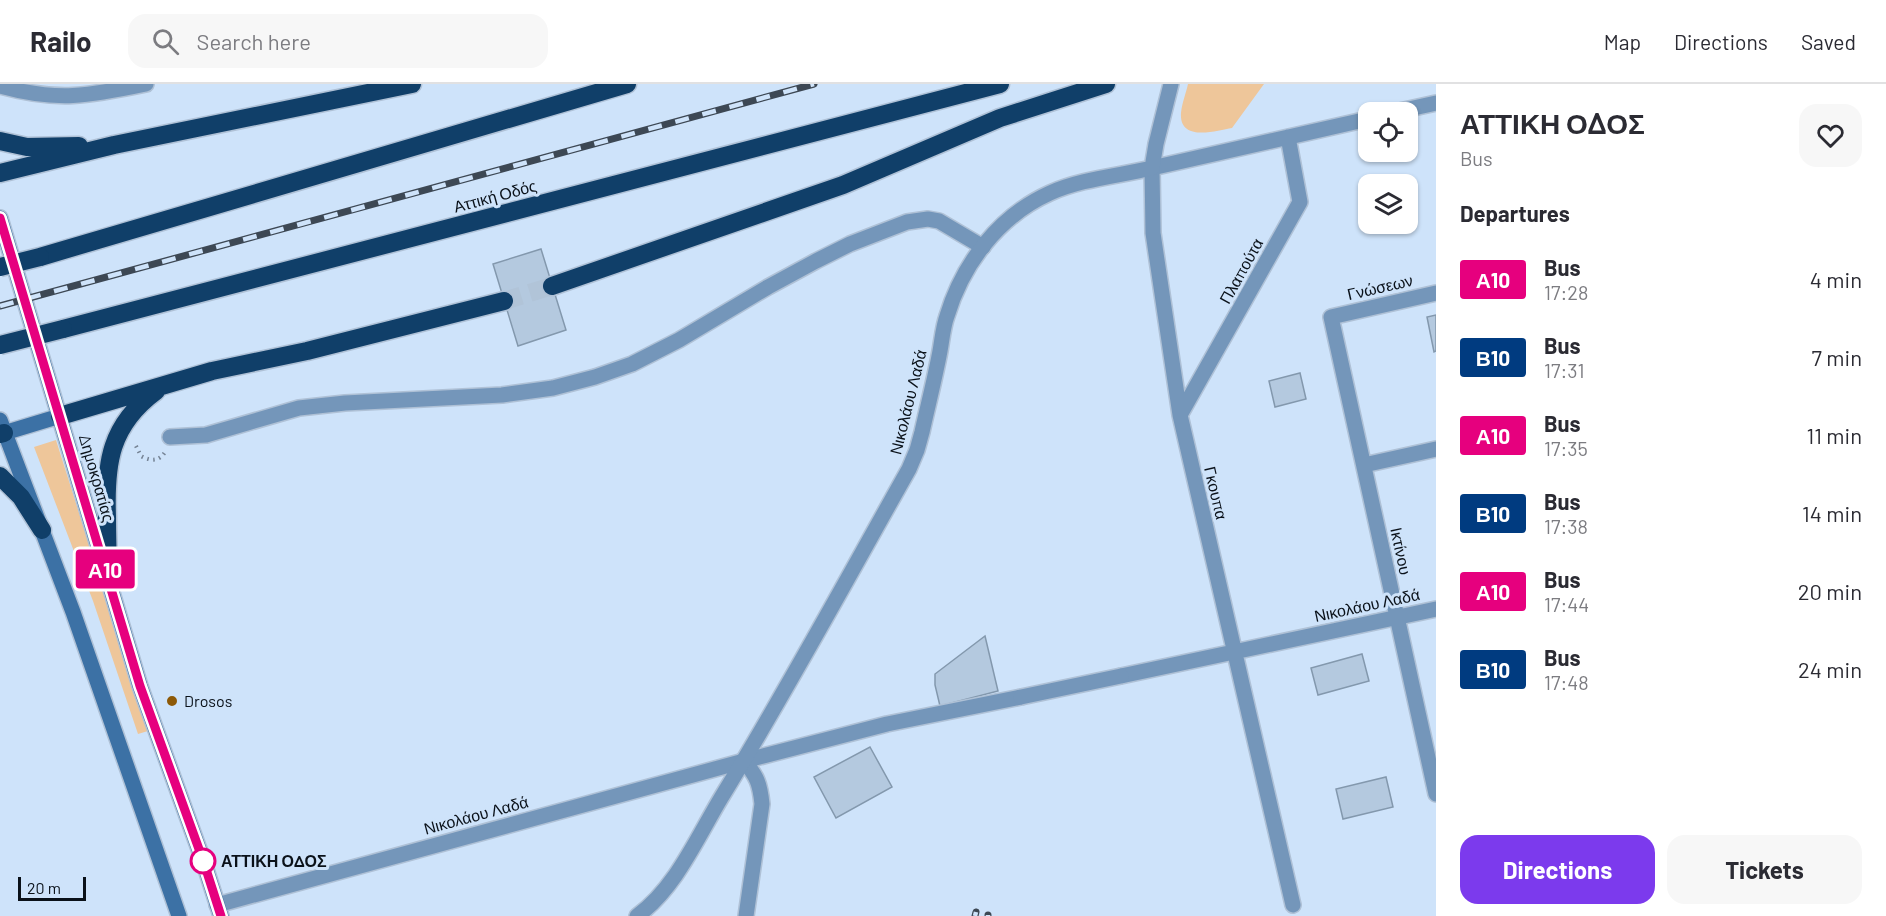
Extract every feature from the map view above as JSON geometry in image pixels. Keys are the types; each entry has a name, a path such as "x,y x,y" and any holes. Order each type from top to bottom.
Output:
{"highway":[{"path":"0,173 114,145 412,84"},
{"path":"0,267 627,84"},
{"name":"Αττική Οδός","path":"0,345 1000,84"},
{"path":"552,286 843,185 1000,118 1106,84"},
{"path":"0,141 27,147 114,145"},
{"path":"60,416 165,384 504,301"},
{"path":"108,581 106,490 107,470 113,444 126,420 141,402 165,384"},
{"path":"0,476 21,497 42,530"}],"main road":[{"name":"Δημοκρατίας","path":"0,218 140,686 219,911"},
{"path":"60,416 1,429 42,530 179,916"}],"street":[{"path":"0,86 30,94 63,97 101,93 146,84"},
{"name":"Γκουπα","path":"1171,84 1152,168 1153,233 1180,415 1293,905"},
{"path":"1418,107 1436,103"},
{"name":"Νικολάου Λαδά","path":"637,916 649,907 669,885 744,761 909,469 922,432 946,317 961,281 994,233 1017,212 1031,203 1070,186 1358,120"},
{"name":"Πλαπούτα","path":"1180,415 1300,202 1288,137"},
{"path":"170,437 206,435 299,408 345,403 502,395 553,388 595,377 632,364 850,244 907,222 928,219 939,221 983,248"},
{"name":"Γνώσεων","path":"1331,316 1436,293"},
{"name":"Ικτίνου","path":"1331,316 1397,617 1434,771 1436,794"},
{"path":"1364,465 1436,449"},
{"name":"Νικολάου Λαδά","path":"219,911 744,761 887,724 1436,609"},
{"path":"744,761 754,772 760,787 762,804 746,916"}],"path":[{"path":"136,443 136,449 141,456 154,460 163,456 170,437"}],"shaded area":[{"path":"1188,84 1264,84 1232,128 1200,132 1186,128 1182,122 1181,113"},
{"path":"56,440 148,731 138,734 93,601 34,447"}],"building":[{"path":"541,249 566,330 518,346 493,264"},
{"path":"1436,315 1436,351 1434,352 1427,317"},
{"path":"1300,373 1306,399 1275,407 1269,381"},
{"path":"985,636 998,691 940,706 935,674"},
{"path":"1362,654 1369,681 1318,695 1311,668"},
{"path":"870,747 892,787 836,818 814,777"},
{"path":"1386,777 1393,807 1343,819 1336,789"}],"tunnel":[{"path":"504,301 552,286"}],"railway":[{"path":"0,306 814,84"},
{"path":"975,916 976,912"}],"bus line":[{"name":"Α10","path":"0,218 140,686 221,916"}],"place":[{"name":"Drosos","path":"172,701"},
{"name":"ΑΤΤΙΚΗ ΟΔΟΣ","path":"203,861"}]}
